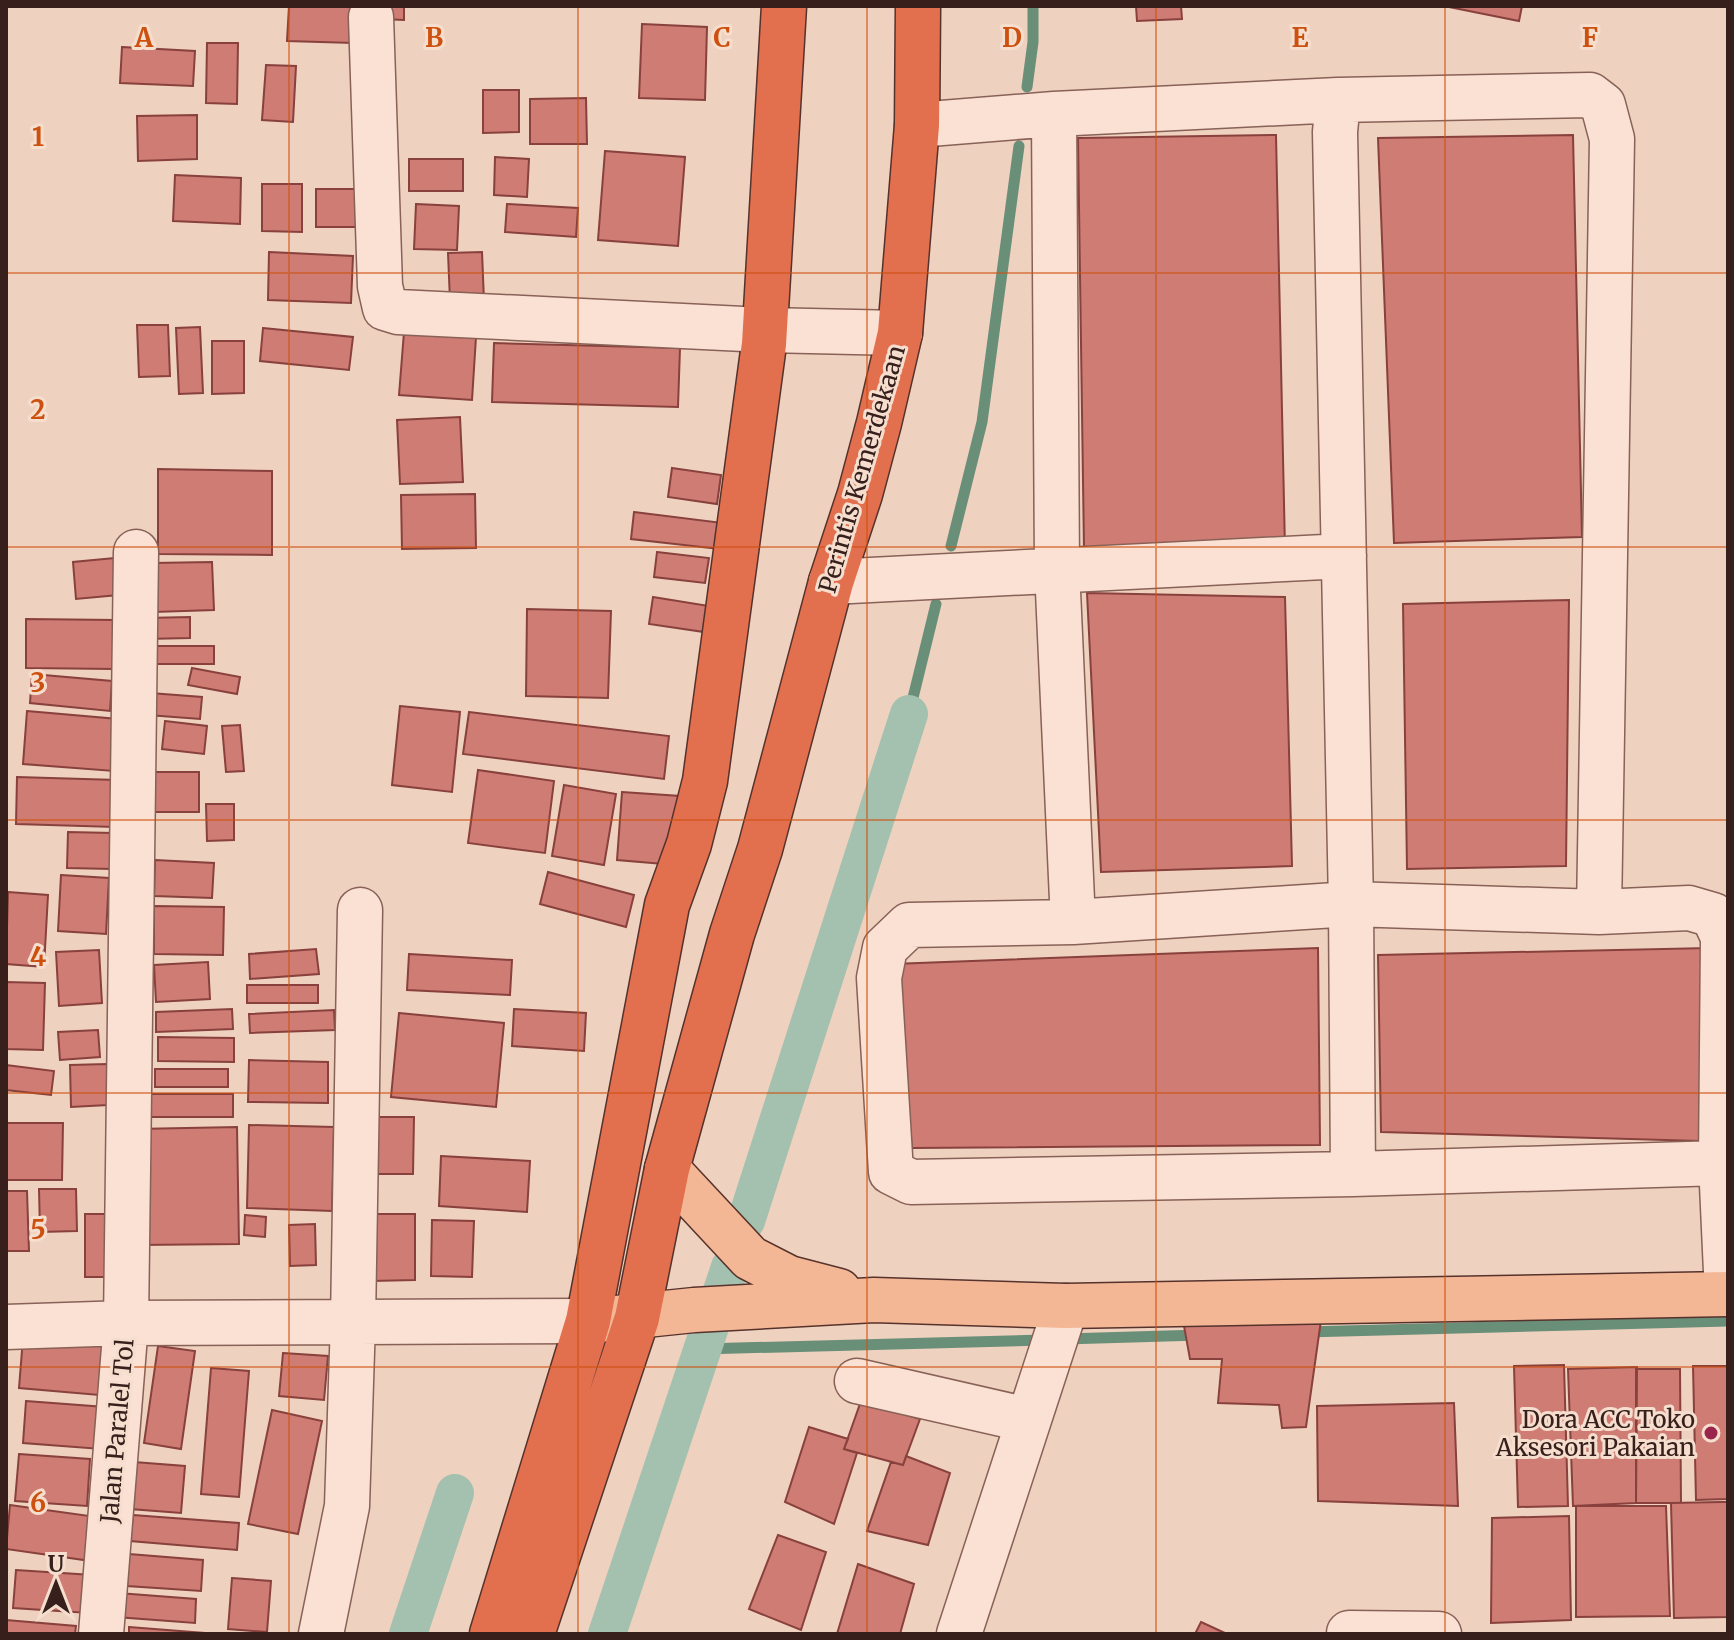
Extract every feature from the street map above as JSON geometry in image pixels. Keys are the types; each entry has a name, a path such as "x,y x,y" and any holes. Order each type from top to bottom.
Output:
{"highway":[{"path":"492,1634 588,1321 667,905 689,844 705,781 765,330 784,6"},
{"name":"Perintis Kemerdekaan","path":"532,1634 637,1318 667,1169 732,934 778,783 831,582 860,494 900,333 917,125 918,6"}],"main road":[{"path":"667,1169 750,1258 789,1278 874,1300"},
{"path":"588,1321 694,1310 874,1300 1066,1306 1728,1294"}],"street":[{"path":"371,17 380,286 385,308 398,312 765,330 900,333"},
{"path":"917,125 1054,114 1338,100 1590,95 1603,105 1612,139 1599,912"},
{"path":"1338,100 1336,148 1351,904 1353,1174"},
{"path":"1054,114 1057,569 1073,922"},
{"name":"Jalan Paralel Tol","path":"101,1634 126,1323 136,552"},
{"path":"831,582 1344,556"},
{"path":"1721,1163 911,1182 891,1172 879,978 885,948 909,925 1073,922 1351,904 1599,912 1689,908 1713,915 1723,937 1721,1163 1728,1294"},
{"path":"321,1634 347,1506 360,910"},
{"path":"959,1634 1066,1306"},
{"path":"6,1327 126,1323 588,1321"},
{"path":"857,1381 1028,1420"},
{"path":"1349,1633 1439,1634"}],"building":[{"path":"289,6 354,6 353,43 287,41"},
{"path":"381,6 404,6 404,20 380,19"},
{"path":"1136,6 1181,6 1182,19 1137,21"},
{"path":"1444,6 1522,6 1519,21"},
{"path":"642,24 707,27 705,100 639,98"},
{"path":"207,43 238,43 237,104 206,103"},
{"path":"122,47 195,51 193,86 120,83"},
{"path":"266,65 296,66 293,122 262,120"},
{"path":"483,90 519,90 519,132 483,133"},
{"path":"586,98 587,144 530,144 530,99"},
{"path":"197,115 197,159 138,161 137,116"},
{"path":"1276,135 1285,549 1084,549 1078,138"},
{"path":"1573,135 1582,537 1394,543 1378,138"},
{"path":"605,151 685,157 678,246 598,240"},
{"path":"495,157 529,159 527,197 494,195"},
{"path":"409,159 463,159 463,191 409,191"},
{"path":"175,175 241,178 240,224 173,221"},
{"path":"262,184 302,184 302,232 262,231"},
{"path":"316,189 360,189 360,227 316,227"},
{"path":"416,204 459,206 457,250 414,249"},
{"path":"507,204 578,208 576,237 505,232"},
{"path":"269,252 353,256 351,303 268,300"},
{"path":"482,252 484,301 450,301 448,253"},
{"path":"137,325 168,325 170,376 139,377"},
{"path":"200,327 203,393 179,394 176,328"},
{"path":"263,328 353,337 349,370 260,361"},
{"path":"404,332 476,337 472,400 399,395"},
{"path":"212,341 244,341 244,393 212,394"},
{"path":"494,343 680,348 678,407 492,402"},
{"path":"460,417 463,482 400,484 397,420"},
{"path":"672,468 721,475 717,504 668,497"},
{"path":"158,469 272,471 272,555 158,554"},
{"path":"475,494 476,548 402,549 401,495"},
{"path":"634,512 731,524 728,550 631,539"},
{"path":"657,552 709,558 705,583 654,577"},
{"path":"125,557 129,594 76,599 73,562"},
{"path":"212,562 214,610 154,612 152,563"},
{"path":"1087,593 1285,597 1292,866 1101,872"},
{"path":"653,597 709,606 704,632 649,624"},
{"path":"1569,600 1566,866 1407,869 1403,604"},
{"path":"527,609 611,611 608,698 526,696"},
{"path":"190,617 190,638 145,639 144,618"},
{"path":"26,619 115,620 114,669 26,668"},
{"path":"154,646 214,646 214,664 154,664"},
{"path":"192,668 240,677 237,694 188,685"},
{"path":"32,674 112,681 110,711 30,703"},
{"path":"150,693 202,697 200,719 148,715"},
{"path":"400,706 460,712 452,792 392,785"},
{"path":"27,711 118,719 114,771 23,764"},
{"path":"469,712 669,736 664,779 463,754"},
{"path":"165,721 207,726 204,754 162,749"},
{"path":"240,725 244,771 226,772 222,726"},
{"path":"478,770 554,781 545,853 468,843"},
{"path":"151,772 199,772 199,812 151,812"},
{"path":"17,777 117,780 115,827 16,824"},
{"path":"564,785 616,794 604,865 552,856"},
{"path":"622,792 680,796 675,865 617,860"},
{"path":"206,804 234,804 234,840 207,841"},
{"path":"68,832 113,833 112,869 67,868"},
{"path":"155,860 214,863 212,898 154,896"},
{"path":"548,872 634,895 626,927 540,904"},
{"path":"61,875 109,878 106,934 58,931"},
{"path":"8,892 48,895 44,967 6,964"},
{"path":"154,906 224,907 223,955 154,954"},
{"path":"1318,948 1320,1145 912,1148 893,964"},
{"path":"1709,948 1700,1141 1381,1132 1378,955"},
{"path":"316,949 319,974 250,979 249,954"},
{"path":"99,950 102,1003 59,1006 56,952"},
{"path":"409,954 512,960 510,995 407,990"},
{"path":"208,962 210,999 156,1002 154,965"},
{"path":"6,982 45,983 43,1050 6,1049"},
{"path":"247,985 318,985 318,1003 247,1003"},
{"path":"232,1009 233,1029 156,1032 156,1012"},
{"path":"514,1009 586,1013 584,1051 512,1046"},
{"path":"334,1010 335,1030 250,1033 249,1014"},
{"path":"399,1013 504,1023 496,1107 391,1097"},
{"path":"98,1030 100,1057 60,1060 58,1032"},
{"path":"158,1037 234,1038 234,1062 158,1061"},
{"path":"249,1060 328,1062 328,1103 248,1102"},
{"path":"107,1064 108,1105 71,1107 70,1065"},
{"path":"6,1065 54,1071 51,1095 6,1090"},
{"path":"155,1069 228,1069 228,1087 155,1087"},
{"path":"150,1094 233,1094 233,1117 149,1117"},
{"path":"375,1117 414,1117 413,1174 375,1174"},
{"path":"6,1123 63,1123 62,1180 6,1180"},
{"path":"249,1125 334,1127 332,1211 247,1208"},
{"path":"237,1127 239,1244 137,1245 136,1129"},
{"path":"441,1156 530,1161 527,1212 439,1206"},
{"path":"39,1189 76,1189 77,1231 40,1232"},
{"path":"6,1191 27,1191 29,1251 6,1251"},
{"path":"85,1214 122,1214 121,1277 85,1277"},
{"path":"372,1214 415,1214 415,1280 372,1281"},
{"path":"245,1215 266,1217 265,1237 244,1235"},
{"path":"432,1220 474,1221 472,1277 431,1276"},
{"path":"315,1224 316,1265 290,1266 289,1225"},
{"path":"1322,1313 1306,1427 1282,1428 1279,1405 1218,1403 1222,1359 1190,1359 1182,1315"},
{"path":"23,1338 103,1344 99,1395 19,1388"},
{"path":"158,1346 195,1351 181,1449 144,1443"},
{"path":"283,1353 328,1356 324,1400 279,1396"},
{"path":"1564,1365 1568,1506 1518,1507 1514,1366"},
{"name":"Dora ACC Toko Aksesori Pakaian","path":"1693,1366 1728,1366 1728,1499 1696,1500"},
{"path":"1637,1367 1636,1503 1573,1506 1568,1369"},
{"path":"211,1368 249,1371 239,1497 201,1494"},
{"path":"1636,1369 1680,1369 1681,1503 1636,1503"},
{"path":"26,1401 105,1407 101,1449 23,1443"},
{"path":"861,1401 920,1419 903,1465 844,1449"},
{"path":"1454,1403 1458,1506 1318,1501 1317,1406"},
{"path":"272,1410 322,1421 298,1534 248,1524"},
{"path":"809,1427 848,1439 844,1449 857,1453 834,1524 785,1502"},
{"path":"19,1454 90,1459 87,1506 15,1501"},
{"path":"906,1456 950,1473 928,1545 867,1531 891,1462 903,1465"},
{"path":"134,1462 185,1466 181,1513 130,1509"},
{"path":"1728,1502 1728,1617 1674,1618 1671,1503"},
{"path":"10,1505 104,1518 98,1562 6,1549"},
{"path":"1576,1506 1666,1506 1670,1616 1576,1617"},
{"path":"133,1515 239,1523 237,1550 130,1541"},
{"path":"1569,1516 1571,1620 1491,1623 1492,1518"},
{"path":"778,1535 826,1552 801,1630 749,1609"},
{"path":"129,1554 203,1560 201,1591 127,1586"},
{"path":"858,1564 914,1584 900,1634 837,1634"},
{"path":"16,1570 92,1575 89,1613 13,1608"},
{"path":"232,1578 271,1581 267,1632 228,1629"},
{"path":"118,1593 196,1599 195,1623 116,1617"},
{"path":"6,1620 76,1626 75,1634 6,1634"},
{"path":"1201,1622 1227,1634 1195,1634"},
{"path":"129,1627 218,1634 129,1634"}],"waterway":[{"path":"1027,87 1033,42 1033,6"},
{"path":"951,546 982,422 1019,146"},
{"path":"909,714 936,604"},
{"path":"746,1221 909,714"},
{"path":"607,1634 730,1267"},
{"path":"1305,1332 1728,1321"},
{"path":"1065,1339 1200,1335"},
{"path":"702,1349 1044,1340"},
{"path":"408,1634 455,1493"}],"place":[{"name":"Dora ACC Toko Aksesori Pakaian","path":"1711,1433"}]}
